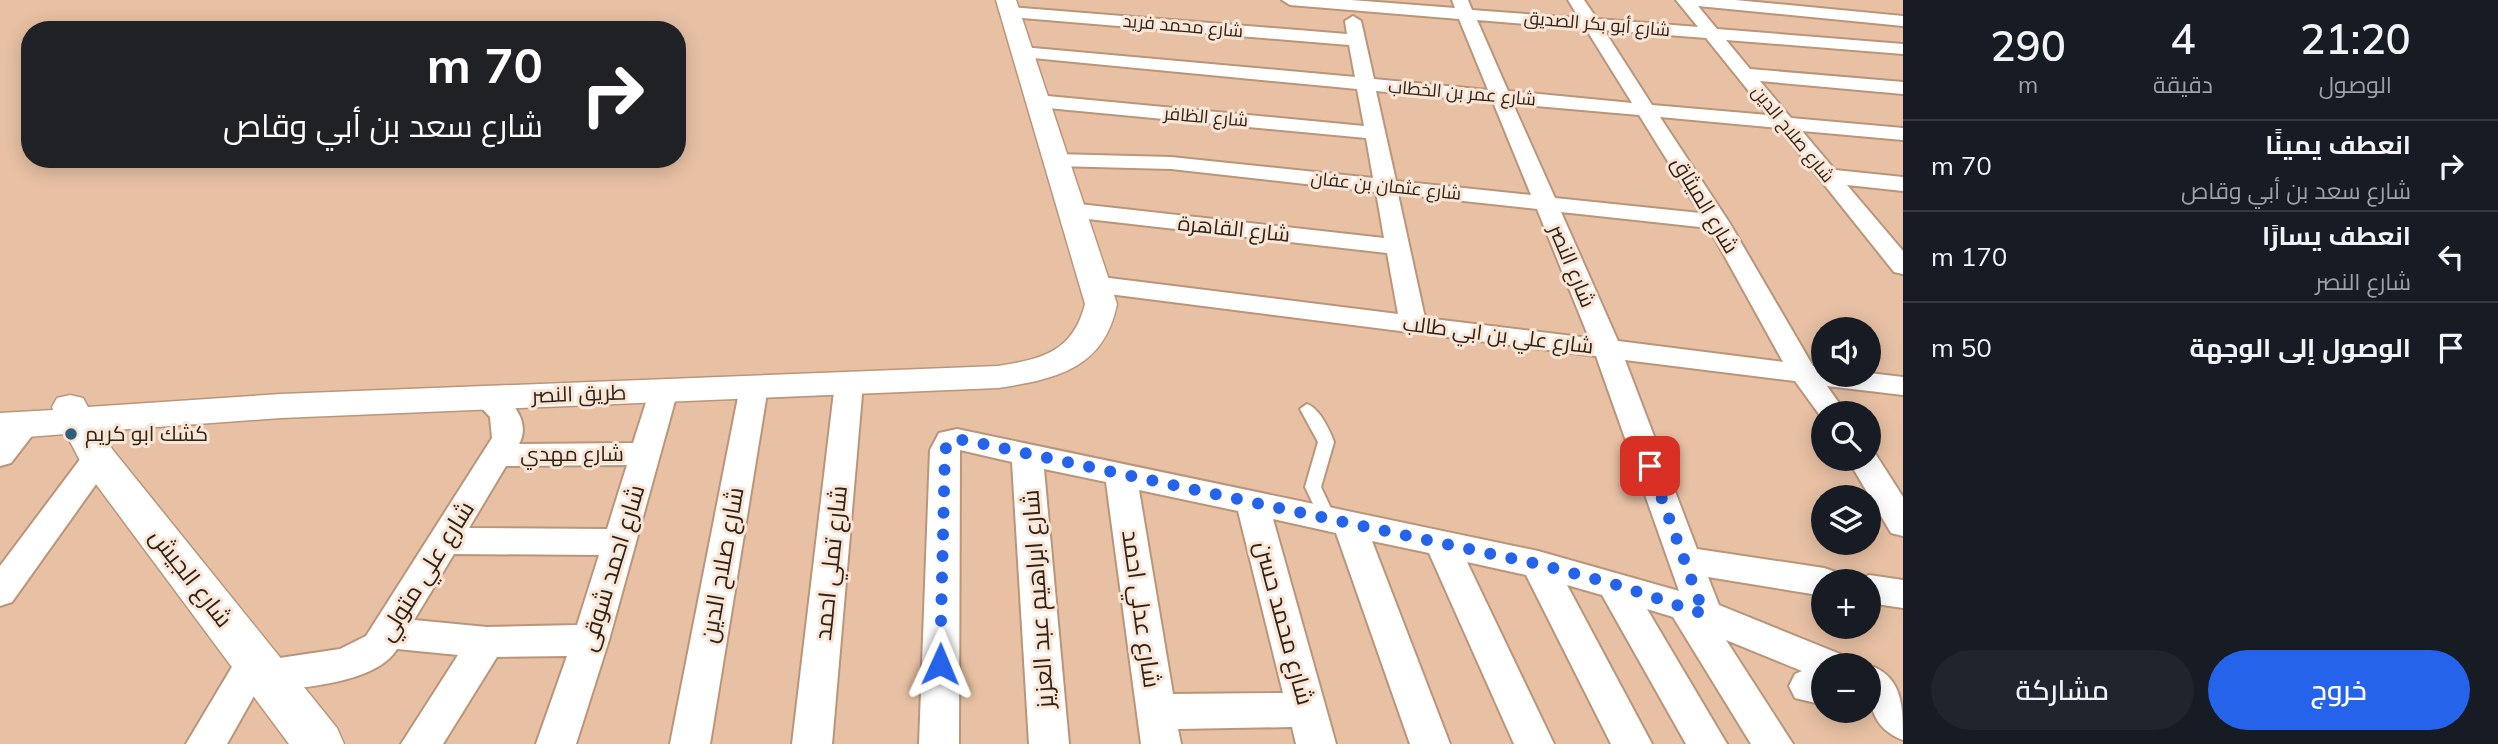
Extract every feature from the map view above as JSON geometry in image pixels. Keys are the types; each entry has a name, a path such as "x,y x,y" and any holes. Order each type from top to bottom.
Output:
{"street":[{"name":"شارع أبو بكر الصديق","path":"1290,0 1463,7 1591,24 1903,49"},
{"name":"شارع الميثاق","path":"1576,0 1717,222 1804,374 1823,401"},
{"path":"1684,0 1783,6 1837,15 1900,20"},
{"name":"شارع صلاح الدين","path":"1684,0 1827,176 1891,240 1903,267"},
{"path":"1822,0 1837,15"},
{"path":"1873,0 1900,20"},
{"path":"1349,2 1413,324"},
{"name":"شارع محمد فريد","path":"1007,6 1356,40"},
{"name":"طريق النصر","path":"74,414 998,377 1033,372 1064,360 1086,343 1098,324 1101,304 1007,6"},
{"path":"1783,6 1828,43"},
{"name":"شارع النصر","path":"1463,7 1607,348 1685,561 1695,611 1773,744"},
{"name":"شارع عمر بن الخطاب","path":"1022,52 1903,134"},
{"path":"1746,74 1903,88"},
{"name":"شارع الظافر","path":"1037,102 1375,133"},
{"name":"شارع عثمان بن عفان","path":"1055,160 1144,161 1717,222"},
{"path":"1827,176 1903,184"},
{"name":"شارع القاهرة","path":"1070,210 1398,247"},
{"name":"طريق النصر","path":"9,420 969,361 1019,354 1060,336 1086,312 1093,284"},
{"name":"شارع علي بن ابي طالب","path":"1093,284 1903,386"},
{"name":"شارع تملي احمد","path":"813,744 849,383"},
{"name":"شارع صلاح الدين","path":"690,744 754,387"},
{"name":"شارع احمد شوقى","path":"556,744 591,640 664,390"},
{"name":"شارع علي متولي","path":"261,668 345,664 363,658 379,647 507,439 509,424 505,411 486,398"},
{"name":"شارع الجيش","path":"74,414 98,458 319,744"},
{"path":"0,455 9,420"},
{"path":"939,744 945,450 950,440 965,440 1538,564 1614,584 1695,611 1811,675"},
{"name":"شارع مهدي","path":"498,455 645,454"},
{"name":"شارع ابراهيم عبد العزيز","path":"1027,454 1049,744"},
{"path":"0,592 98,458"},
{"path":"1879,471 1903,524"},
{"name":"شارع عدلي احمد","path":"1121,474 1159,728"},
{"name":"شارع محمد حسن","path":"1252,502 1311,727"},
{"path":"1339,521 1430,744"},
{"path":"445,541 620,542"},
{"path":"1442,544 1534,744"},
{"path":"1685,561 1811,580"},
{"path":"1538,564 1632,744"},
{"path":"1614,584 1707,744"},
{"path":"1881,591 1903,594"},
{"path":"388,633 487,642 591,640"},
{"path":"422,744 487,642"},
{"path":"206,744 261,668"},
{"path":"1159,728 1311,727"}],"lane":[{"path":"1307,409 1327,440 1327,448 1313,487 1339,521"}],"place":[{"name":"كشك ابو كريم","path":"71,434"}],"route":[{"path":"940,664 945,450 950,440 965,440 1538,564 1614,584 1704,614 1650,466"}]}
